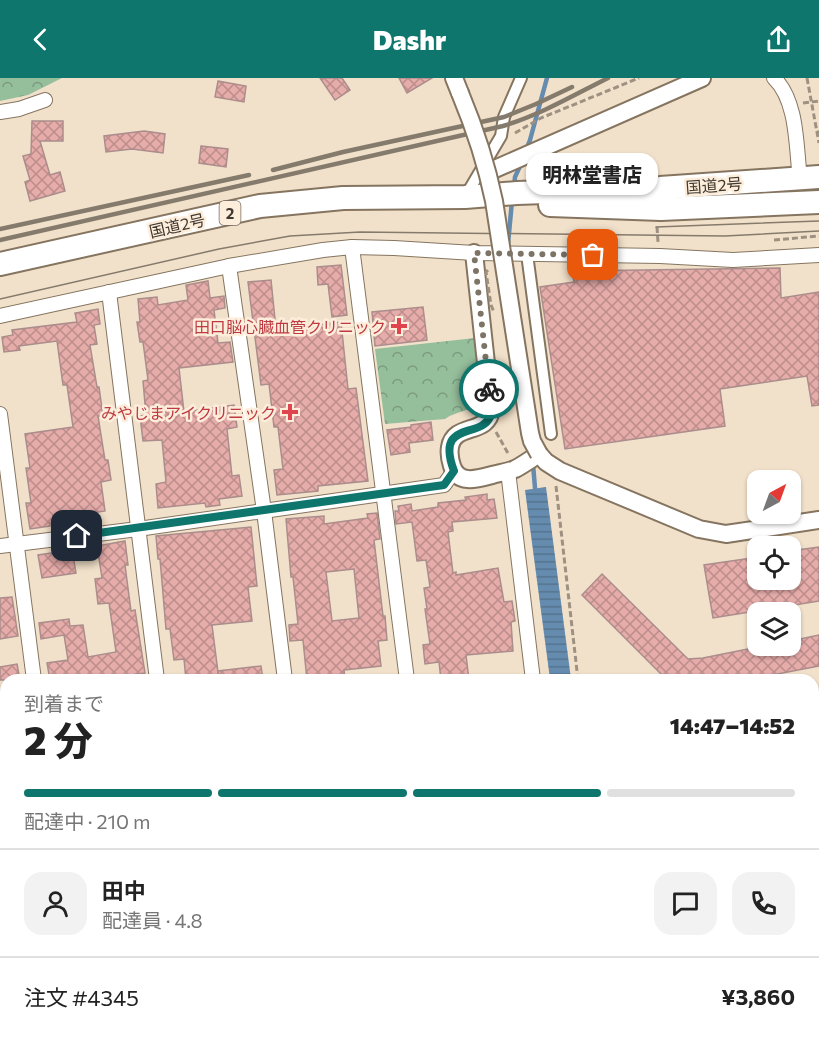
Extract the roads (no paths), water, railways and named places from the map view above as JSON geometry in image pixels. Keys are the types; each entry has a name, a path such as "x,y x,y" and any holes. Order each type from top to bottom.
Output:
{"highway":[{"name":"国道2号","path":"0,264 260,206 343,198 465,197 810,178"},
{"name":"国道2号","path":"465,197 516,204 661,209 819,202"}],"street":[{"path":"465,197 501,136 504,117 521,78"},
{"path":"488,172 702,78"},
{"path":"774,78 783,86 790,104 810,178"},
{"path":"457,85 488,172 530,433 538,454 552,467 699,529 726,534 819,520"},
{"path":"0,112 19,109 45,100"},
{"path":"352,247 406,674"},
{"path":"0,316 230,266 352,247 474,253 660,256 733,260 819,255"},
{"path":"474,253 491,409 486,422 455,436 450,452 454,471 459,477 474,480 538,454"},
{"path":"527,254 551,434"},
{"path":"230,266 284,674"},
{"path":"109,292 156,674"},
{"path":"0,414 33,674"},
{"path":"513,465 532,674"},
{"path":"0,546 138,529 444,485 454,471"}],"water":[{"path":"546,487 570,674 549,674 525,490"}],"waterway":[{"path":"526,150 547,78"},
{"path":"514,187 515,177 521,164"},
{"path":"508,244 512,201"},
{"path":"533,464 535,488"}],"tram line":[{"path":"656,227 819,221"},
{"path":"0,299 219,249 290,236 360,232 725,236 819,231"}],"railway":[{"path":"0,240 503,126 544,110 608,78"},
{"path":"273,170 343,152 504,117 572,87"},
{"path":"0,229 249,175"}],"place":[{"name":"明林堂書店","path":"593,255"},
{"name":"田口脳心臓血管クリニック","path":"399,326"},
{"name":"みやじまアイクリニック","path":"290,412"}]}
